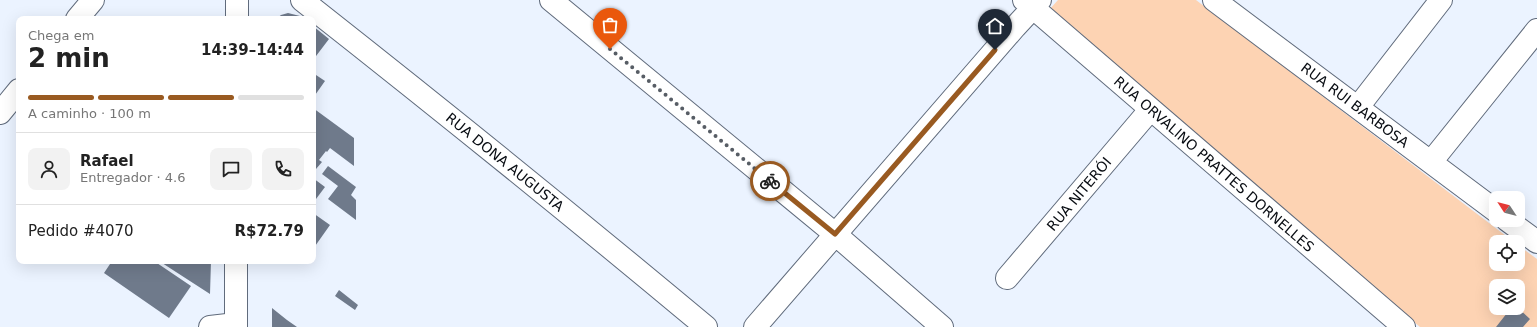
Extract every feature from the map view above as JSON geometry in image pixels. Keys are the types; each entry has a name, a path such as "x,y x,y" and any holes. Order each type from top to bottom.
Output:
{"street":[{"path":"80,16 93,0"},
{"path":"237,0 237,16"},
{"name":"RUA DONA AUGUSTA","path":"302,0 437,106 595,234 706,327"},
{"path":"551,0 835,234 942,327"},
{"path":"1358,107 1441,0"},
{"path":"755,327 1032,3"},
{"name":"RUA ORVALINO PRATTES DORNELLES","path":"1032,3 1150,110 1404,327"},
{"name":"RUA RUI BARBOSA","path":"1224,3 1489,206"},
{"path":"1431,162 1537,30"},
{"path":"0,112 16,93"},
{"name":"RUA NITERÓI","path":"1007,278 1150,110"},
{"path":"1522,227 1534,233"},
{"path":"210,327 236,326 236,264"}],"shaded area":[{"path":"1058,0 1196,0 1489,223 1489,227 1494,227 1505,235 1489,235 1489,271 1525,271 1525,250 1537,259 1537,327 1420,327 1049,10"}],"building":[{"path":"288,13 300,16 280,16"},
{"path":"316,28 329,39 316,56"},
{"path":"316,75 325,81 316,94"},
{"path":"316,110 354,138 354,166 330,148 319,160 322,162 316,169"},
{"path":"328,166 356,187 351,195 356,200 356,220 328,199 338,186 322,174"},
{"path":"316,180 325,187 316,199"},
{"path":"316,215 330,225 316,245"},
{"path":"110,264 158,264 191,286 169,318 104,273"},
{"path":"164,264 211,264 210,294"},
{"path":"339,290 358,305 355,310 335,296"},
{"path":"272,308 287,320 297,327 272,327"},
{"path":"1525,314 1530,319 1523,327 1496,327 1505,315"}],"way so far":[{"path":"610,49 770,181"}],"route":[{"path":"770,181 835,234 995,50"}]}
